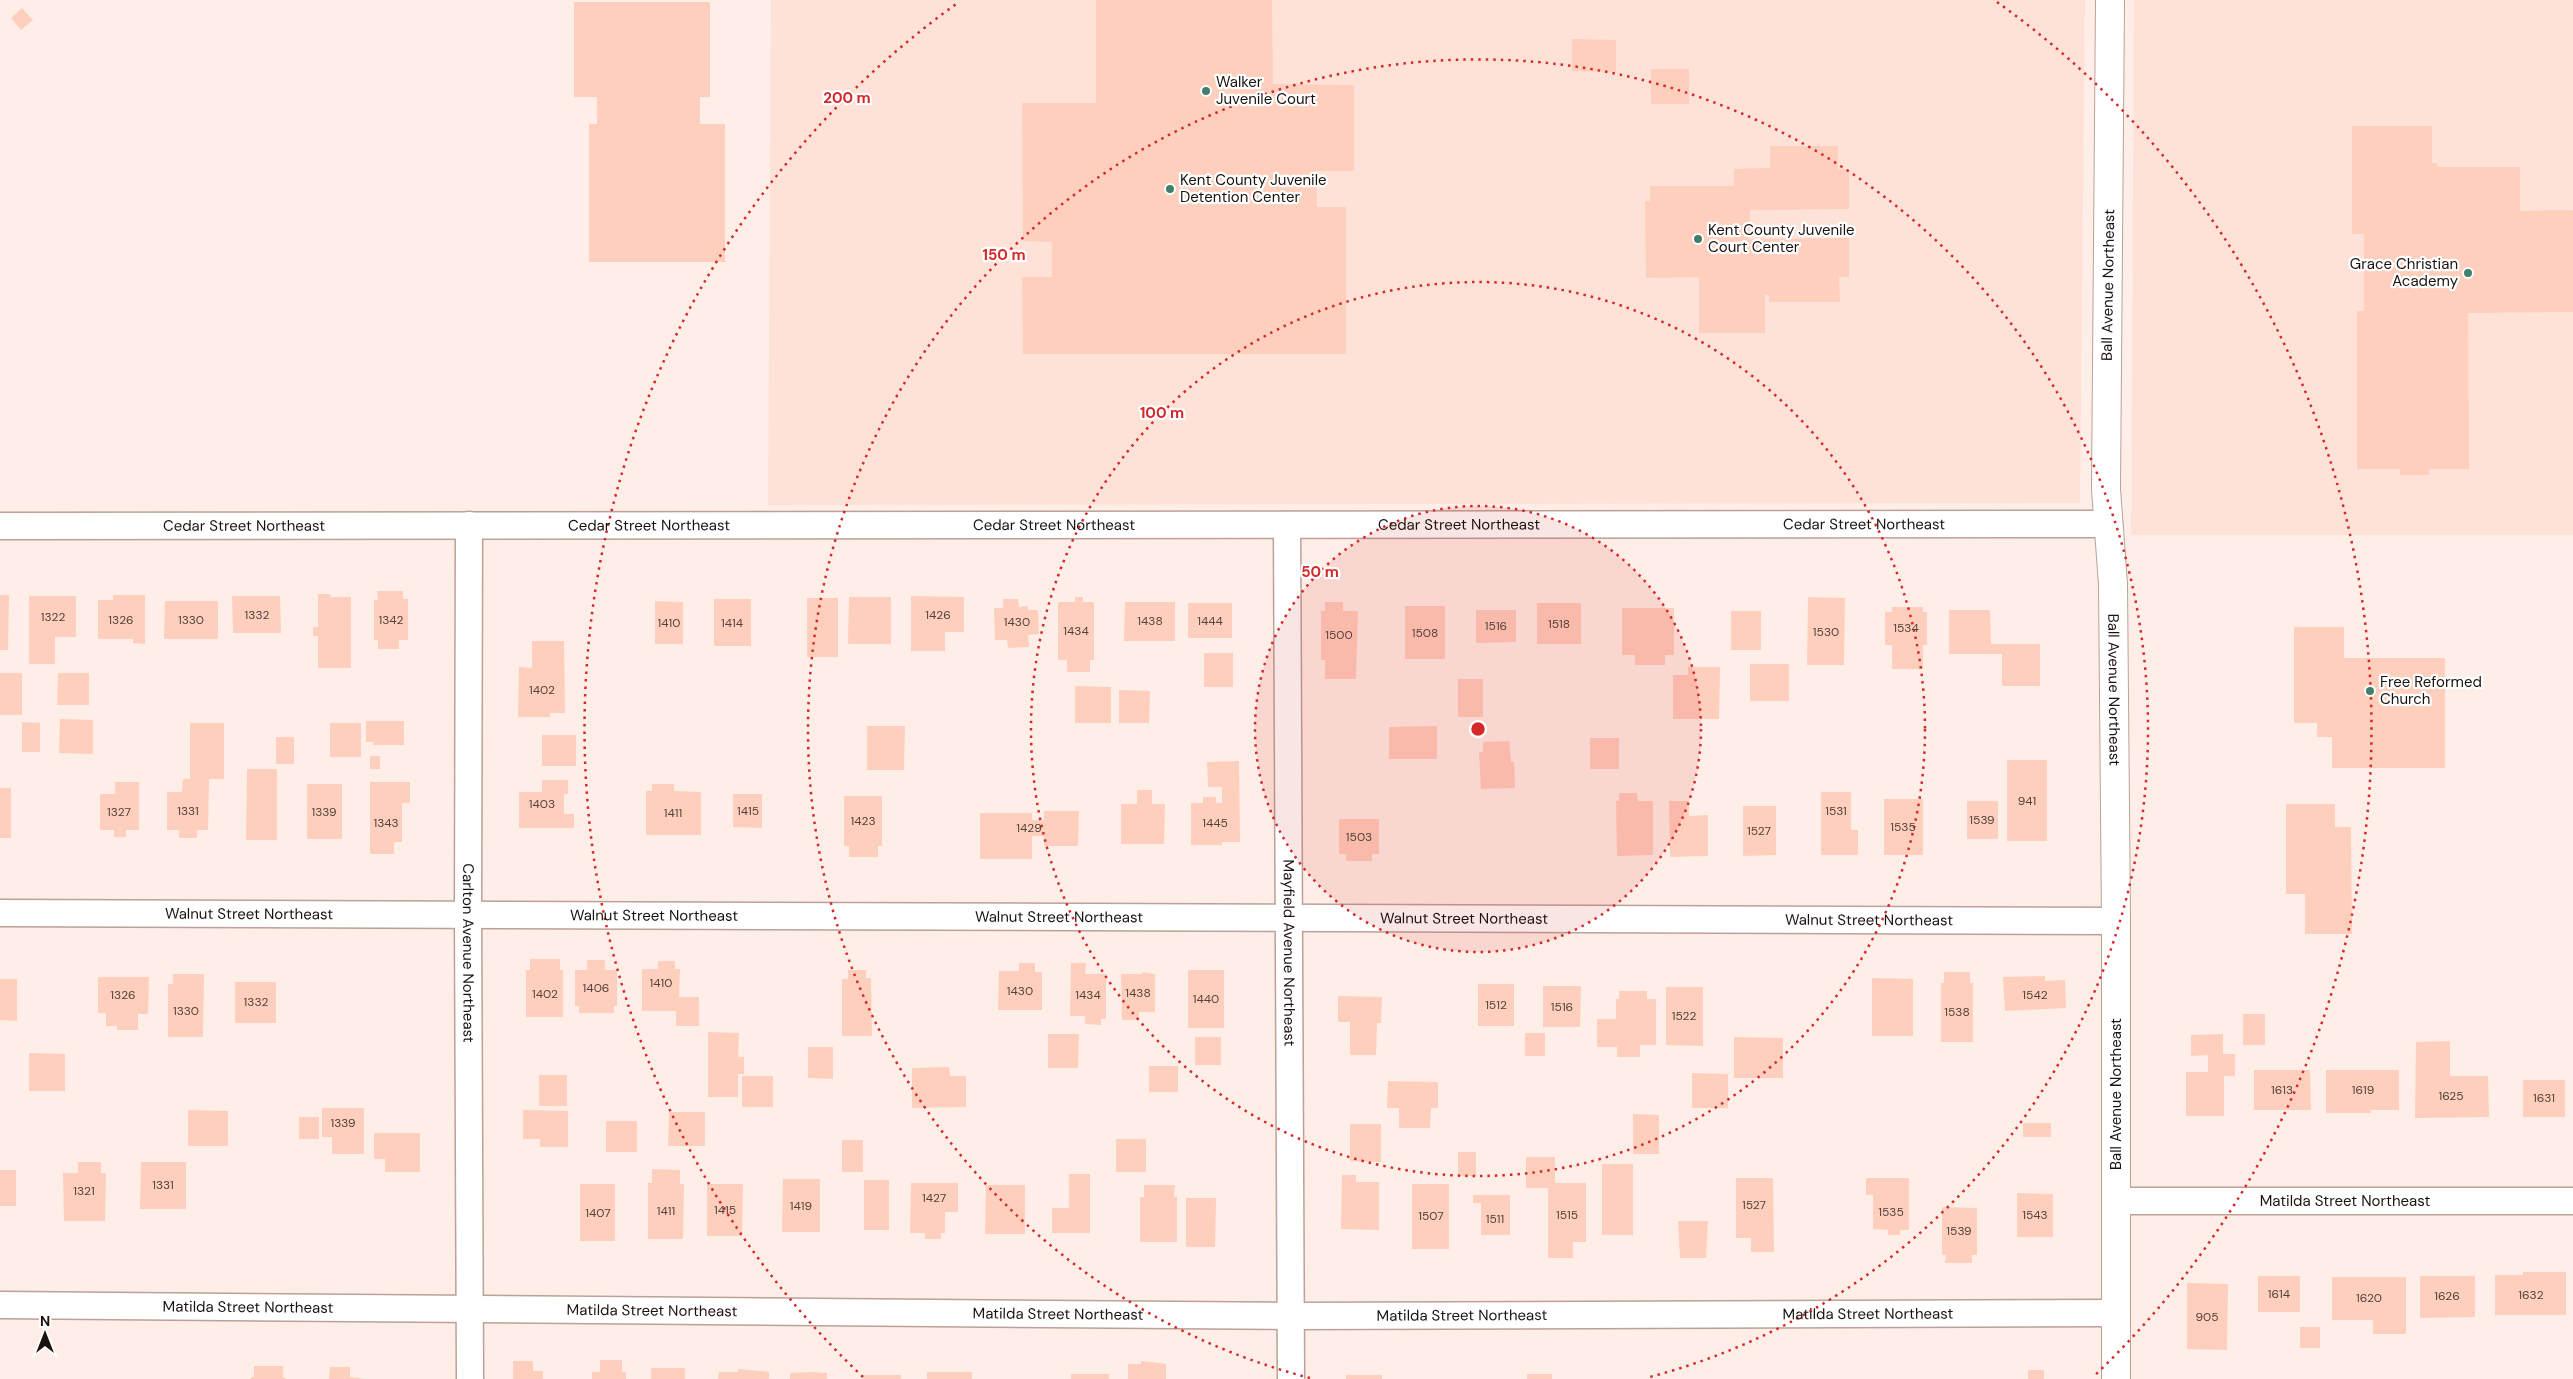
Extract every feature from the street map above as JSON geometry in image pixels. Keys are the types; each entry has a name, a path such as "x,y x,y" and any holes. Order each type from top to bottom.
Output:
{"street":[{"name":"Ball Avenue Northeast","path":"2110,0 2106,489 2113,584 2116,921 2116,1379"},
{"name":"Cedar Street Northeast","path":"0,526 2109,524"},
{"name":"Carlton Avenue Northeast","path":"469,525 470,1379"},
{"name":"Mayfield Avenue Northeast","path":"1287,525 1291,1379"},
{"name":"Walnut Street Northeast","path":"0,913 2116,921"},
{"name":"Matilda Street Northeast","path":"2116,1201 2573,1201"},
{"name":"Matilda Street Northeast","path":"0,1306 1292,1316 2116,1313"}],"shaded area":[{"path":"771,0 2085,0 2080,503 768,505"},
{"path":"2134,0 2573,0 2573,535 2131,535"}],"building":[{"name":"Kent County Juvenile Detention Center","path":"1096,0 1272,0 1273,84 1354,85 1354,171 1316,171 1317,207 1346,207 1346,354 1023,354 1022,277 1052,277 1052,242 1023,241 1022,103 1096,103"},
{"path":"574,2 710,2 710,97 700,97 700,124 725,124 725,262 589,262 589,124 597,124 597,97 574,97"},
{"path":"22,8 33,20 21,30 11,18"},
{"path":"1572,39 1616,40 1616,72 1572,71"},
{"path":"1651,69 1689,69 1689,104 1651,104"},
{"name":"Grace Christian Academy","path":"2352,126 2432,126 2432,163 2437,163 2437,167 2520,167 2520,211 2573,210 2573,312 2468,313 2469,469 2429,469 2429,475 2400,475 2400,469 2357,469 2357,311 2364,311 2364,234 2352,234"},
{"name":"Kent County Juvenile Court Center","path":"1770,146 1838,146 1838,169 1849,169 1849,209 1750,210 1750,239 1849,238 1849,277 1839,277 1840,302 1769,302 1769,295 1765,295 1765,333 1699,333 1699,277 1646,278 1645,201 1650,201 1650,186 1734,186 1734,169 1770,168"},
{"path":"377,591 403,591 403,599 408,599 408,640 399,640 399,649 378,649 378,640 374,640 374,600 378,600"},
{"path":"318,594 330,594 331,597 351,597 351,668 318,668 318,636 313,636 313,627 318,627"},
{"path":"0,595 9,595 8,650 0,650"},
{"path":"113,595 145,595 145,644 133,643 133,639 98,639 98,600 113,600"},
{"path":"29,596 76,596 76,637 55,637 55,664 29,664"},
{"path":"232,596 280,596 281,633 233,633"},
{"path":"911,596 964,597 964,632 945,632 945,651 911,651"},
{"path":"849,597 891,597 891,644 848,644"},
{"path":"1075,597 1083,597 1083,602 1094,602 1094,660 1090,660 1090,672 1067,672 1067,660 1058,660 1058,602 1075,602"},
{"path":"1808,597 1845,598 1844,665 1807,665"},
{"path":"807,598 838,598 838,657 807,657"},
{"path":"714,599 751,599 751,646 714,646"},
{"path":"1003,599 1018,599 1019,607 1028,606 1028,610 1038,610 1039,634 1028,635 1029,647 1008,648 1007,640 995,640 994,608 1003,608"},
{"path":"165,601 218,601 218,639 164,639"},
{"path":"655,601 683,602 683,644 655,644"},
{"path":"1125,602 1175,602 1175,641 1124,641"},
{"path":"1325,602 1343,602 1343,611 1358,611 1356,679 1325,679 1325,660 1321,660 1321,611 1325,611"},
{"path":"1188,603 1232,603 1232,638 1188,638"},
{"path":"1537,603 1581,603 1581,644 1537,644"},
{"path":"1405,606 1445,606 1445,659 1405,659"},
{"path":"1892,607 1923,607 1923,612 1927,612 1927,645 1923,645 1923,669 1892,669 1892,645 1885,645 1885,612 1892,612"},
{"path":"1622,608 1674,608 1674,655 1665,655 1665,665 1635,665 1635,655 1622,655"},
{"path":"1476,610 1516,610 1516,642 1476,643"},
{"path":"1949,610 1990,610 1991,644 2040,644 2040,686 2002,686 2002,654 1949,654"},
{"path":"1731,611 1761,611 1761,650 1731,650"},
{"name":"Free Reformed Church","path":"2294,627 2344,627 2344,658 2445,658 2445,768 2332,768 2332,737 2317,737 2317,723 2294,723"},
{"path":"532,641 564,641 565,713 550,713 550,717 518,717 519,667 532,668"},
{"path":"1204,653 1233,653 1233,687 1204,687"},
{"path":"1750,664 1789,664 1789,701 1750,701"},
{"path":"1688,667 1720,667 1719,719 1673,719 1673,675 1688,675"},
{"path":"0,673 22,673 22,715 0,715"},
{"path":"58,673 89,673 89,705 57,705"},
{"path":"1458,679 1483,679 1483,717 1458,717"},
{"path":"1075,686 1111,687 1111,723 1075,723"},
{"path":"1119,690 1150,691 1149,723 1119,723"},
{"path":"60,719 93,720 93,754 59,753"},
{"path":"366,721 404,721 404,745 373,745 373,742 366,742"},
{"path":"22,722 40,723 40,752 22,752"},
{"path":"190,723 224,723 224,779 209,779 208,830 197,830 197,838 179,838 179,830 167,830 167,792 182,792 183,779 190,779"},
{"path":"330,723 361,723 361,757 330,757"},
{"path":"867,726 905,726 904,770 867,770"},
{"path":"1437,726 1437,759 1389,759 1389,727"},
{"path":"542,735 576,735 576,766 542,766"},
{"path":"276,737 294,737 294,764 276,764"},
{"path":"1590,738 1619,738 1619,769 1590,769"},
{"path":"1509,741 1511,762 1514,762 1515,788 1481,789 1479,752 1483,752 1483,742"},
{"path":"370,756 380,756 380,769 370,769"},
{"path":"2007,760 2047,760 2047,841 2007,841"},
{"path":"1239,761 1240,842 1222,842 1222,845 1191,845 1191,803 1203,803 1203,797 1216,797 1216,803 1222,803 1222,787 1208,787 1207,762"},
{"path":"247,769 277,769 277,840 246,840"},
{"path":"542,780 568,780 568,794 564,794 564,814 574,814 574,828 519,828 519,792 542,792"},
{"path":"115,782 139,782 139,830 126,830 126,837 114,837 114,830 100,830 100,794 115,794"},
{"path":"370,782 410,782 410,803 402,803 402,842 394,842 394,854 370,854"},
{"path":"307,784 342,784 342,839 307,839"},
{"path":"652,784 674,784 674,791 701,792 701,835 646,835 646,791 652,791"},
{"path":"0,788 11,788 11,838 0,838"},
{"path":"1137,790 1152,790 1152,804 1165,804 1164,844 1121,844 1121,804 1137,804"},
{"path":"1821,792 1851,792 1851,830 1858,830 1858,855 1821,855"},
{"path":"1619,793 1637,793 1638,801 1653,801 1653,855 1617,856 1616,801 1619,801"},
{"path":"733,794 762,794 762,828 733,827"},
{"path":"844,796 882,796 882,846 878,846 878,857 849,857 849,846 844,846"},
{"path":"1884,799 1923,799 1923,855 1884,855"},
{"path":"1669,801 1689,801 1689,816 1708,815 1708,856 1670,857"},
{"path":"1967,801 1998,801 1998,839 1967,839"},
{"path":"2286,804 2335,804 2335,827 2351,827 2352,934 2305,934 2305,894 2286,894"},
{"path":"1743,806 1776,806 1776,855 1743,856"},
{"path":"1044,811 1079,811 1078,846 1044,846 1044,836 1032,836 1032,859 980,859 980,813 1032,813 1032,820 1044,820"},
{"path":"1339,819 1379,819 1379,854 1372,854 1372,861 1346,861 1346,854 1339,854"},
{"path":"530,959 560,959 560,970 563,970 563,1017 526,1017 526,970 530,970"},
{"path":"587,960 605,960 605,970 617,970 617,1006 614,1006 614,1013 579,1013 579,1006 575,1006 575,970 587,970"},
{"path":"658,961 675,961 675,969 680,969 679,997 699,997 699,1026 676,1026 676,1011 642,1011 642,969 658,969"},
{"path":"1019,963 1035,963 1035,972 1042,972 1042,1010 998,1010 999,971 1019,971"},
{"path":"1071,963 1086,963 1085,974 1106,974 1106,1019 1101,1019 1101,1025 1085,1024 1085,1016 1070,1016"},
{"path":"848,970 866,970 866,978 871,978 872,1036 842,1036 842,979 848,979"},
{"path":"1188,970 1224,970 1224,1028 1188,1028"},
{"path":"1142,972 1155,974 1155,1012 1139,1012 1139,1020 1122,1020 1121,974 1142,974"},
{"path":"1944,972 1970,972 1970,983 1973,983 1973,1042 1941,1042 1941,983 1944,983"},
{"path":"173,974 204,974 203,1037 168,1037 168,984 173,984"},
{"path":"2045,976 2045,981 2065,980 2066,1008 2005,1011 2003,977"},
{"path":"98,977 149,977 148,1014 138,1014 138,1030 117,1030 117,1026 106,1026 106,1013 98,1013"},
{"path":"1872,978 1913,979 1913,1036 1872,1036"},
{"path":"0,979 17,979 17,1021 0,1020"},
{"path":"235,982 276,982 276,1023 235,1023"},
{"path":"1478,984 1514,984 1514,1026 1478,1026"},
{"path":"1543,986 1581,986 1580,1027 1543,1027"},
{"path":"1666,987 1703,987 1703,1046 1666,1045"},
{"path":"1619,991 1647,991 1647,999 1656,999 1656,1045 1640,1045 1640,1057 1617,1057 1617,1047 1597,1047 1597,1019 1616,1019 1616,999 1619,999"},
{"path":"1338,996 1382,997 1381,1023 1377,1023 1376,1055 1350,1055 1350,1022 1338,1022"},
{"path":"2243,1014 2265,1014 2265,1045 2243,1045"},
{"path":"708,1032 739,1033 738,1057 744,1057 744,1074 738,1074 738,1097 708,1097"},
{"path":"1525,1033 1545,1033 1545,1056 1525,1056"},
{"path":"1048,1034 1079,1034 1078,1068 1048,1068"},
{"path":"2223,1034 2223,1054 2235,1054 2235,1076 2224,1076 2224,1116 2186,1116 2186,1072 2208,1072 2208,1055 2191,1056 2191,1035"},
{"path":"1195,1037 1221,1037 1221,1065 1195,1065"},
{"path":"1734,1037 1783,1038 1783,1078 1734,1078"},
{"path":"2450,1041 2450,1076 2488,1076 2489,1117 2415,1118 2416,1042"},
{"path":"808,1047 833,1047 833,1079 808,1078"},
{"path":"29,1053 65,1054 65,1091 29,1091"},
{"path":"1149,1066 1178,1066 1178,1092 1149,1092"},
{"path":"949,1067 950,1076 966,1076 966,1107 912,1108 912,1068"},
{"path":"2254,1070 2310,1070 2311,1110 2254,1110"},
{"path":"2326,1070 2399,1070 2399,1110 2371,1110 2371,1113 2326,1113"},
{"path":"1692,1073 1728,1074 1728,1108 1692,1108"},
{"path":"539,1075 567,1075 567,1106 539,1106"},
{"path":"742,1076 773,1076 773,1107 742,1107"},
{"path":"2523,1080 2565,1080 2565,1117 2523,1117"},
{"path":"1388,1081 1438,1082 1438,1108 1431,1108 1430,1128 1399,1128 1399,1108 1387,1108"},
{"path":"322,1108 364,1108 364,1154 332,1154 332,1137 322,1137"},
{"path":"188,1110 228,1111 228,1146 188,1146"},
{"path":"523,1110 568,1111 568,1147 540,1147 540,1139 523,1139"},
{"path":"669,1112 705,1112 705,1146 668,1146"},
{"path":"1633,1114 1659,1115 1659,1154 1633,1154"},
{"path":"299,1117 319,1117 319,1139 299,1139"},
{"path":"606,1121 637,1121 637,1152 606,1152"},
{"path":"2023,1123 2051,1123 2051,1137 2023,1137"},
{"path":"1350,1124 1381,1124 1381,1162 1350,1161"},
{"path":"374,1133 420,1133 420,1172 385,1172 385,1159 374,1159"},
{"path":"1116,1139 1146,1139 1146,1172 1116,1172"},
{"path":"842,1140 863,1140 863,1172 842,1172"},
{"path":"1458,1152 1476,1152 1476,1176 1458,1176"},
{"path":"1526,1157 1555,1157 1555,1183 1586,1183 1586,1242 1573,1242 1573,1258 1548,1258 1548,1188 1526,1188"},
{"path":"78,1162 101,1162 101,1173 106,1173 105,1221 64,1221 63,1173 78,1173"},
{"path":"141,1162 186,1162 186,1209 140,1209"},
{"path":"1602,1164 1633,1164 1633,1235 1602,1235"},
{"path":"652,1169 680,1170 680,1184 684,1184 683,1239 648,1239 648,1183 652,1183"},
{"path":"0,1170 16,1170 16,1206 0,1206"},
{"path":"1069,1174 1090,1174 1090,1233 1052,1233 1052,1208 1069,1208"},
{"path":"1342,1175 1356,1175 1356,1182 1379,1182 1379,1230 1341,1229"},
{"path":"1736,1178 1773,1178 1774,1252 1751,1252 1751,1238 1736,1238"},
{"path":"1866,1178 1909,1178 1909,1230 1900,1230 1900,1235 1888,1235 1888,1230 1873,1229 1873,1195 1866,1195"},
{"path":"783,1179 820,1179 820,1232 782,1232"},
{"path":"864,1180 889,1180 889,1230 864,1230"},
{"path":"911,1183 958,1183 958,1212 945,1212 945,1233 941,1233 941,1239 925,1239 925,1233 910,1233"},
{"path":"580,1184 615,1184 615,1241 580,1241"},
{"path":"707,1184 743,1184 742,1236 707,1236"},
{"path":"1412,1184 1449,1184 1449,1249 1412,1249"},
{"path":"986,1185 1025,1185 1025,1234 985,1234"},
{"path":"1144,1185 1175,1185 1174,1197 1177,1197 1177,1242 1140,1242 1140,1197 1144,1197"},
{"path":"2017,1193 2053,1194 2053,1237 2017,1237"},
{"path":"1473,1195 1510,1195 1510,1235 1481,1235 1481,1203 1473,1203"},
{"path":"1186,1198 1216,1198 1215,1247 1186,1247"},
{"path":"1942,1207 1977,1208 1977,1255 1972,1255 1972,1263 1945,1263 1946,1255 1942,1255"},
{"path":"1678,1221 1708,1221 1706,1258 1680,1258"},
{"path":"2523,1272 2566,1272 2566,1315 2495,1315 2495,1275 2523,1275"},
{"path":"2258,1276 2300,1276 2300,1312 2258,1312"},
{"path":"2420,1276 2475,1276 2475,1317 2420,1318"},
{"path":"2332,1277 2406,1277 2406,1334 2373,1334 2373,1320 2332,1320"},
{"path":"2187,1283 2228,1284 2227,1350 2187,1349"},
{"path":"2300,1327 2320,1327 2320,1348 2300,1348"},
{"path":"600,1360 622,1360 622,1372 626,1372 626,1379 592,1379 592,1372 600,1372"},
{"path":"513,1361 533,1361 533,1371 543,1371 543,1379 513,1379"},
{"path":"1141,1361 1166,1364 1166,1379 1128,1379 1128,1364 1141,1364"},
{"path":"254,1366 283,1366 283,1377 287,1379 251,1379 251,1377 254,1377"},
{"path":"330,1367 350,1367 350,1377 365,1379 329,1379"},
{"path":"651,1368 685,1368 685,1379 651,1379"},
{"path":"738,1369 769,1372 769,1379 718,1379 719,1372 738,1372"},
{"path":"2028,1370 2044,1370 2044,1379 2028,1379"},
{"path":"927,1372 972,1372 972,1379 927,1379"},
{"path":"790,1373 827,1373 827,1379 790,1379"},
{"path":"1071,1374 1109,1374 1109,1379 1071,1379"},
{"path":"1527,1374 1552,1374 1552,1379 1527,1379"},
{"path":"863,1375 901,1375 901,1379 863,1379"},
{"path":"1346,1375 1382,1375 1382,1379 1346,1379"}],"place":[{"name":"Walker Juvenile Court","path":"1206,91"},
{"name":"Kent County Juvenile Detention Center","path":"1170,189"},
{"name":"Kent County Juvenile Court Center","path":"1698,239"},
{"name":"Grace Christian Academy","path":"2468,273"},
{"name":"Free Reformed Church","path":"2370,691"}]}
